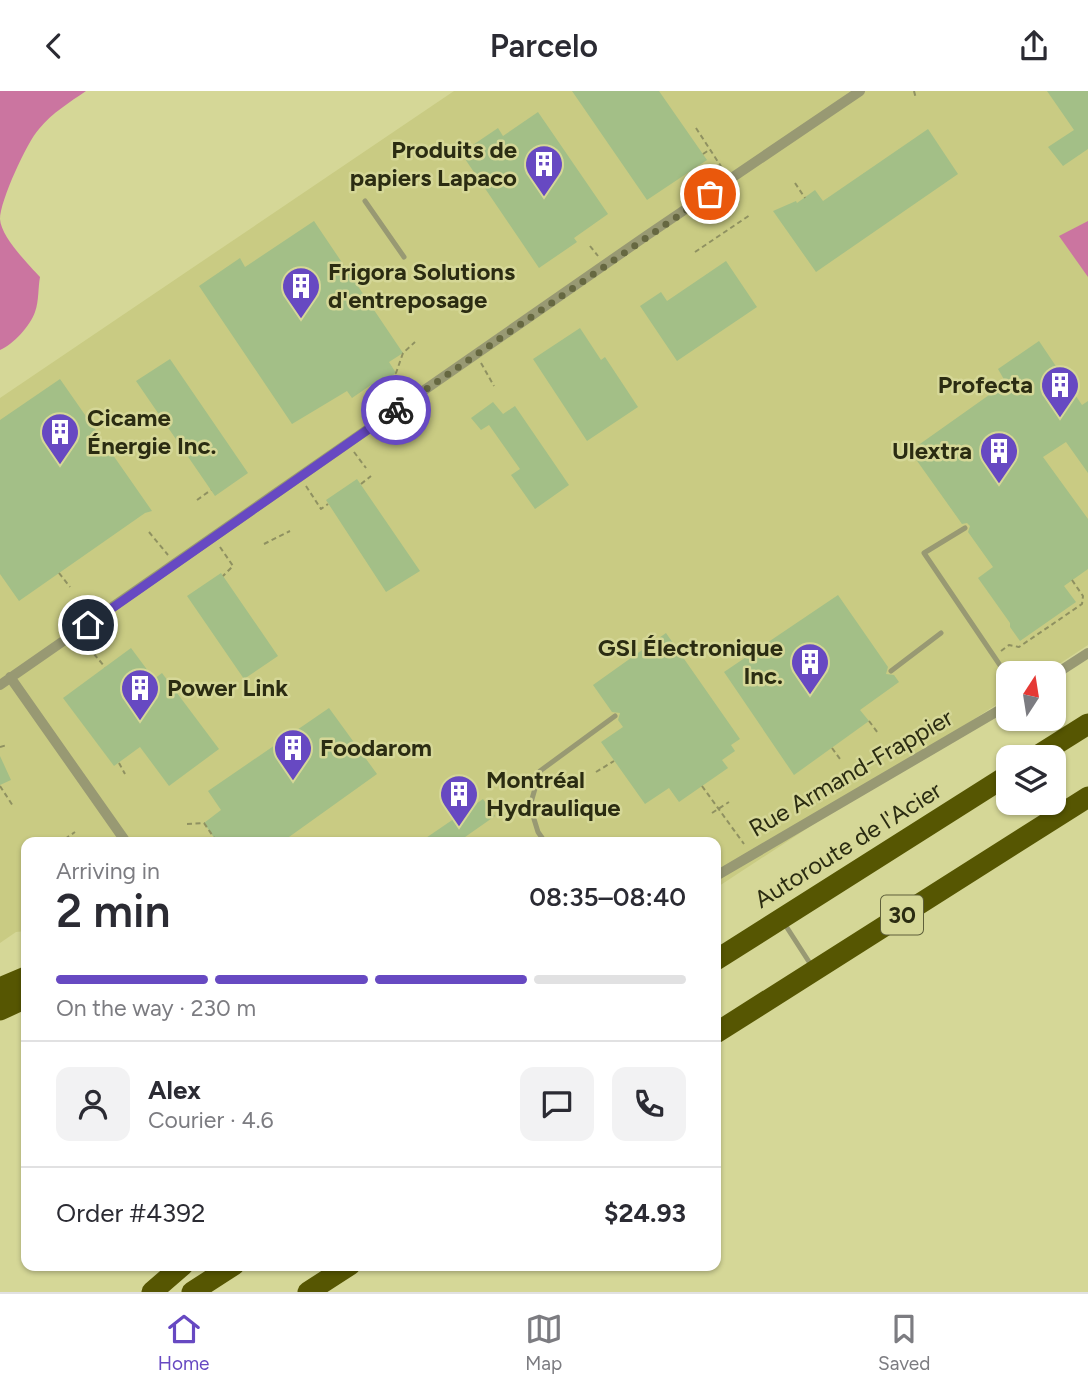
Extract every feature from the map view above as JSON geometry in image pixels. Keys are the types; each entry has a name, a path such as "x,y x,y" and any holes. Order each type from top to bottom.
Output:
{"highway":[{"path":"1055,745 1088,724"},
{"name":"Autoroute de l'Acier","path":"721,957 996,783"},
{"name":"30","path":"721,1030 1088,797"},
{"path":"0,988 21,979"},
{"path":"0,1010 21,1000"},
{"path":"152,1292 176,1271"},
{"path":"192,1292 225,1271"},
{"path":"308,1292 341,1271"}],"street":[{"path":"0,685 860,91"},
{"path":"1066,667 1088,653"},
{"path":"10,677 122,837"},
{"name":"Rue Armand-Frappier","path":"721,873 996,712"}],"lane":[{"path":"365,201 404,257"},
{"path":"965,528 924,553 997,661"},
{"path":"891,671 941,633"},
{"path":"542,837 530,806 540,771 615,716"},
{"path":"781,918 814,970"}],"path":[{"path":"914,91 916,99"},
{"path":"695,128 731,180"},
{"path":"703,154 710,149"},
{"path":"794,183 805,198"},
{"path":"695,252 750,215"},
{"path":"414,397 396,373 402,353 415,342"},
{"path":"476,355 494,386"},
{"path":"348,443 366,468"},
{"path":"300,476 321,509 328,504"},
{"path":"361,484 371,476"},
{"path":"197,500 211,490"},
{"path":"264,544 290,531"},
{"path":"149,532 175,563"},
{"path":"213,537 233,566 223,576"},
{"path":"59,572 70,587"},
{"path":"994,656 1009,645 1018,647 1036,632 1082,604 1083,597 1072,580"},
{"path":"1083,597 1088,595"},
{"path":"94,654 105,667"},
{"path":"869,721 878,733"},
{"path":"0,747 6,745"},
{"path":"832,748 840,759"},
{"path":"596,772 614,761"},
{"path":"119,763 125,774"},
{"path":"0,786 13,806"},
{"path":"702,786 744,844"},
{"path":"712,813 729,802"},
{"path":"187,824 204,823 214,837"},
{"path":"68,837 75,832"}],"shaded area":[{"path":"0,91 86,91 55,113 34,136 9,186 0,219"},
{"path":"454,91 1088,91 1088,645 1064,661 996,661 996,705 721,885 721,837 21,837 21,932 0,943 0,398"},
{"path":"0,219 10,242 40,277 33,317 16,339 0,350"},
{"path":"1088,221 1088,277 1059,236"}],"building":[{"path":"572,91 659,91 707,160 647,200"},
{"path":"1047,91 1088,91 1088,149 1063,166 1048,147 1074,130"},
{"name":"Produits de papiers Lapaco","path":"538,112 608,214 574,238 577,242 539,268 461,153 498,128 503,136"},
{"path":"928,129 958,174 816,272 773,211 796,201 797,203 815,190 823,201"},
{"name":"Frigora Solutions d'entreposage","path":"314,221 403,353 389,362 396,373 373,388 371,385 352,398 347,391 292,424 199,286 240,258 245,267"},
{"path":"726,261 757,307 677,361 640,306 661,292 667,301"},
{"path":"580,328 601,360 605,357 638,407 587,441 533,359"},
{"name":"Ulextra","path":"1039,341 1082,405 1088,401 1088,473 1066,442 1043,457 1088,519 1088,569 1064,586 1076,602 1020,641 978,578 993,567 968,532 970,526 967,523 962,524 910,451 1006,383 998,369"},
{"path":"170,359 248,473 215,496 136,381"},
{"name":"Cicame Énergie Inc.","path":"60,379 152,511 145,513 19,601 0,574 0,420"},
{"path":"493,402 503,414 515,406 569,485 535,509 511,475 520,469 489,425 481,430 471,418"},
{"path":"357,479 420,571 386,592 326,500"},
{"path":"221,573 278,656 244,679 187,596"},
{"name":"GSI Électronique Inc.","path":"838,595 888,667 886,674 894,675 899,682 860,710 869,721 794,775 724,672"},
{"path":"666,633 740,739 731,745 735,751 722,760 728,768 679,802 669,788 645,804 601,742 623,727 618,720 620,713 612,712 593,685"},
{"name":"Power Link","path":"131,648 154,679 162,673 219,749 169,786 140,747 114,766 63,698"},
{"name":"Foodarom","path":"329,708 377,774 289,837 214,837 204,823 221,810 208,791"},
{"path":"0,756 11,780 0,785"},
{"name":"Montréal Hydraulique","path":"483,799 495,816 465,837 427,837"}],"way so far":[{"path":"396,410 710,194"}],"place":[{"name":"Produits de papiers Lapaco","path":"544,198"},
{"name":"Frigora Solutions d'entreposage","path":"301,320"},
{"name":"Profecta","path":"1060,419"},
{"name":"Cicame Énergie Inc.","path":"60,466"},
{"name":"Ulextra","path":"999,485"},
{"name":"GSI Électronique Inc.","path":"810,696"},
{"name":"Power Link","path":"140,722"},
{"name":"Foodarom","path":"293,782"},
{"name":"Montréal Hydraulique","path":"459,828"}],"route":[{"path":"88,625 396,410"}]}
